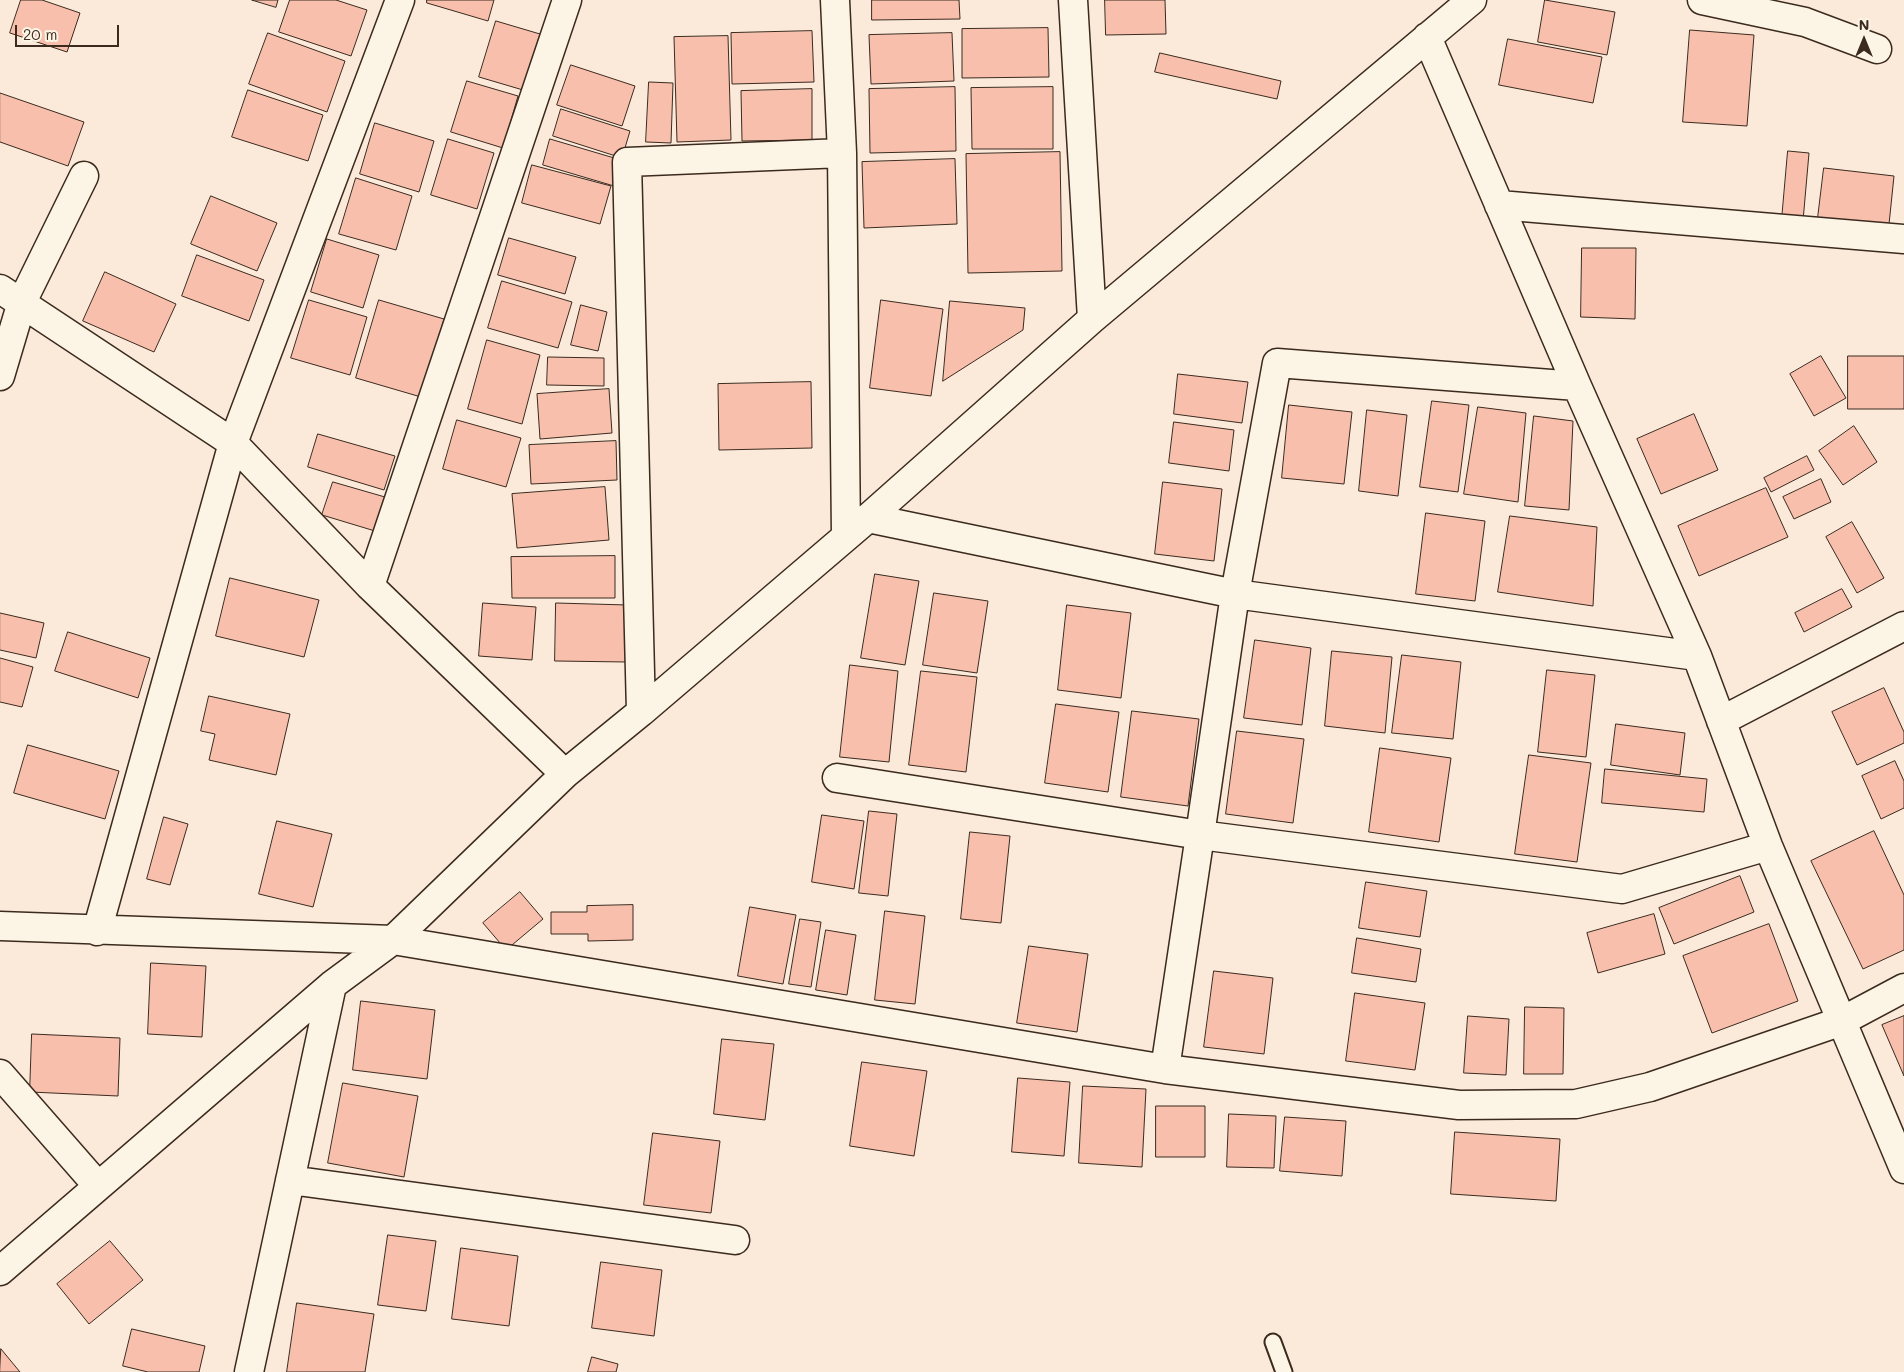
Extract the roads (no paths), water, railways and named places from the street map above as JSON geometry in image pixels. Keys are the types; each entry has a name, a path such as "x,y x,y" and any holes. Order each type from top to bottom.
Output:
{"street":[{"path":"98,931 233,443 400,0"},
{"path":"370,586 567,0"},
{"path":"834,0 842,153 846,537"},
{"path":"1073,0 1092,319"},
{"path":"0,1271 332,985 393,940 565,774 641,712 846,537 1092,319 1472,0"},
{"path":"1702,0 1805,22 1877,49"},
{"path":"1427,37 1577,386 1697,656 1768,846 1904,1169"},
{"path":"641,712 627,162 842,153"},
{"path":"0,376 11,296 84,176"},
{"path":"1499,205 1904,239"},
{"path":"11,296 233,443 370,586 565,774"},
{"path":"1165,1069 1235,594 1277,363 1577,386"},
{"path":"868,518 1235,594 1697,656"},
{"path":"1721,721 1904,626"},
{"path":"837,778 1200,835 1622,889 1768,846"},
{"path":"0,926 98,931 393,940 1165,1069 1459,1105 1576,1104 1650,1087 1842,1021 1904,988"},
{"path":"249,1372 332,985"},
{"path":"0,1074 98,1186"},
{"path":"290,1180 735,1240"}],"lane":[{"path":"1273,1342 1284,1372"}]}
